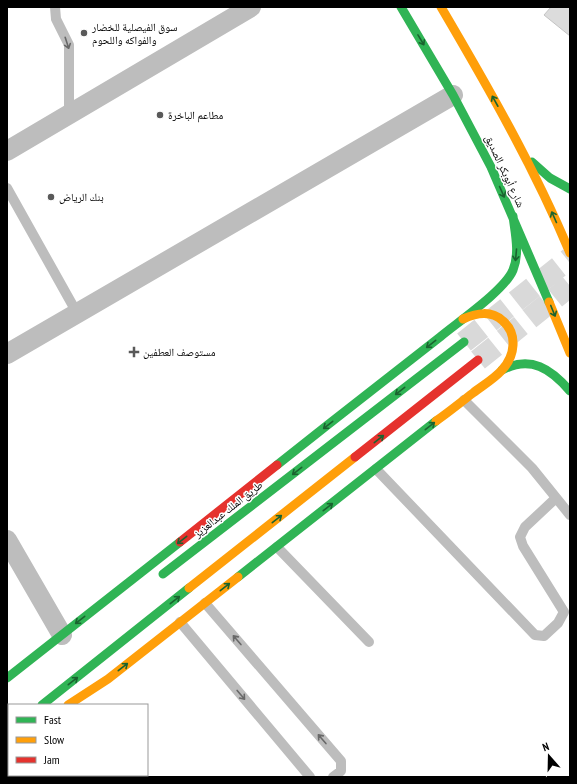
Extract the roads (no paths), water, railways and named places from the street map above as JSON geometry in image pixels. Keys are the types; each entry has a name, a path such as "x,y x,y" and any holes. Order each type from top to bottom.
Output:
{"main road":[{"name":"شارع أبوبكر الصديق","path":"401,7 453,95 492,166 570,353"},
{"name":"شارع أبوبكر الصديق","path":"441,7 522,150 547,200 570,253"},
{"path":"522,150 549,178 561,186 570,189"},
{"path":"7,678 461,320 504,284 513,271 516,247 513,216"},
{"path":"70,704 108,679 502,370 513,354 513,335 508,326 501,318 481,312 470,314 461,320"},
{"name":"طريق الملك عبدالعزيز","path":"157,579 464,342"},
{"path":"43,704 478,360"},
{"path":"502,370 516,364 532,363 543,367 559,377 570,391"}],"street":[{"path":"7,151 251,7"},
{"path":"7,354 453,95"},
{"path":"7,540 62,635"}],"lane":[{"path":"55,7 56,19 69,45 69,115"},
{"path":"7,188 77,313"},
{"path":"464,400 532,468 570,515"},
{"path":"376,469 535,635 544,636 558,623 564,612 523,546 520,537 525,527 556,498"},
{"path":"277,546 369,642"},
{"path":"205,603 341,761 341,771 333,777"},
{"path":"180,622 310,777"}],"tunnel":[{"path":"464,342 570,258"},
{"path":"478,360 570,286"}],"place":[{"name":"سوق الفيصلية للخضار والفواكه واللحوم","path":"84,33"},
{"name":"مطاعم الباخرة","path":"160,115"},
{"name":"بنك الرياض","path":"51,197"},
{"name":"مستوصف العطفين","path":"134,352"}]}
